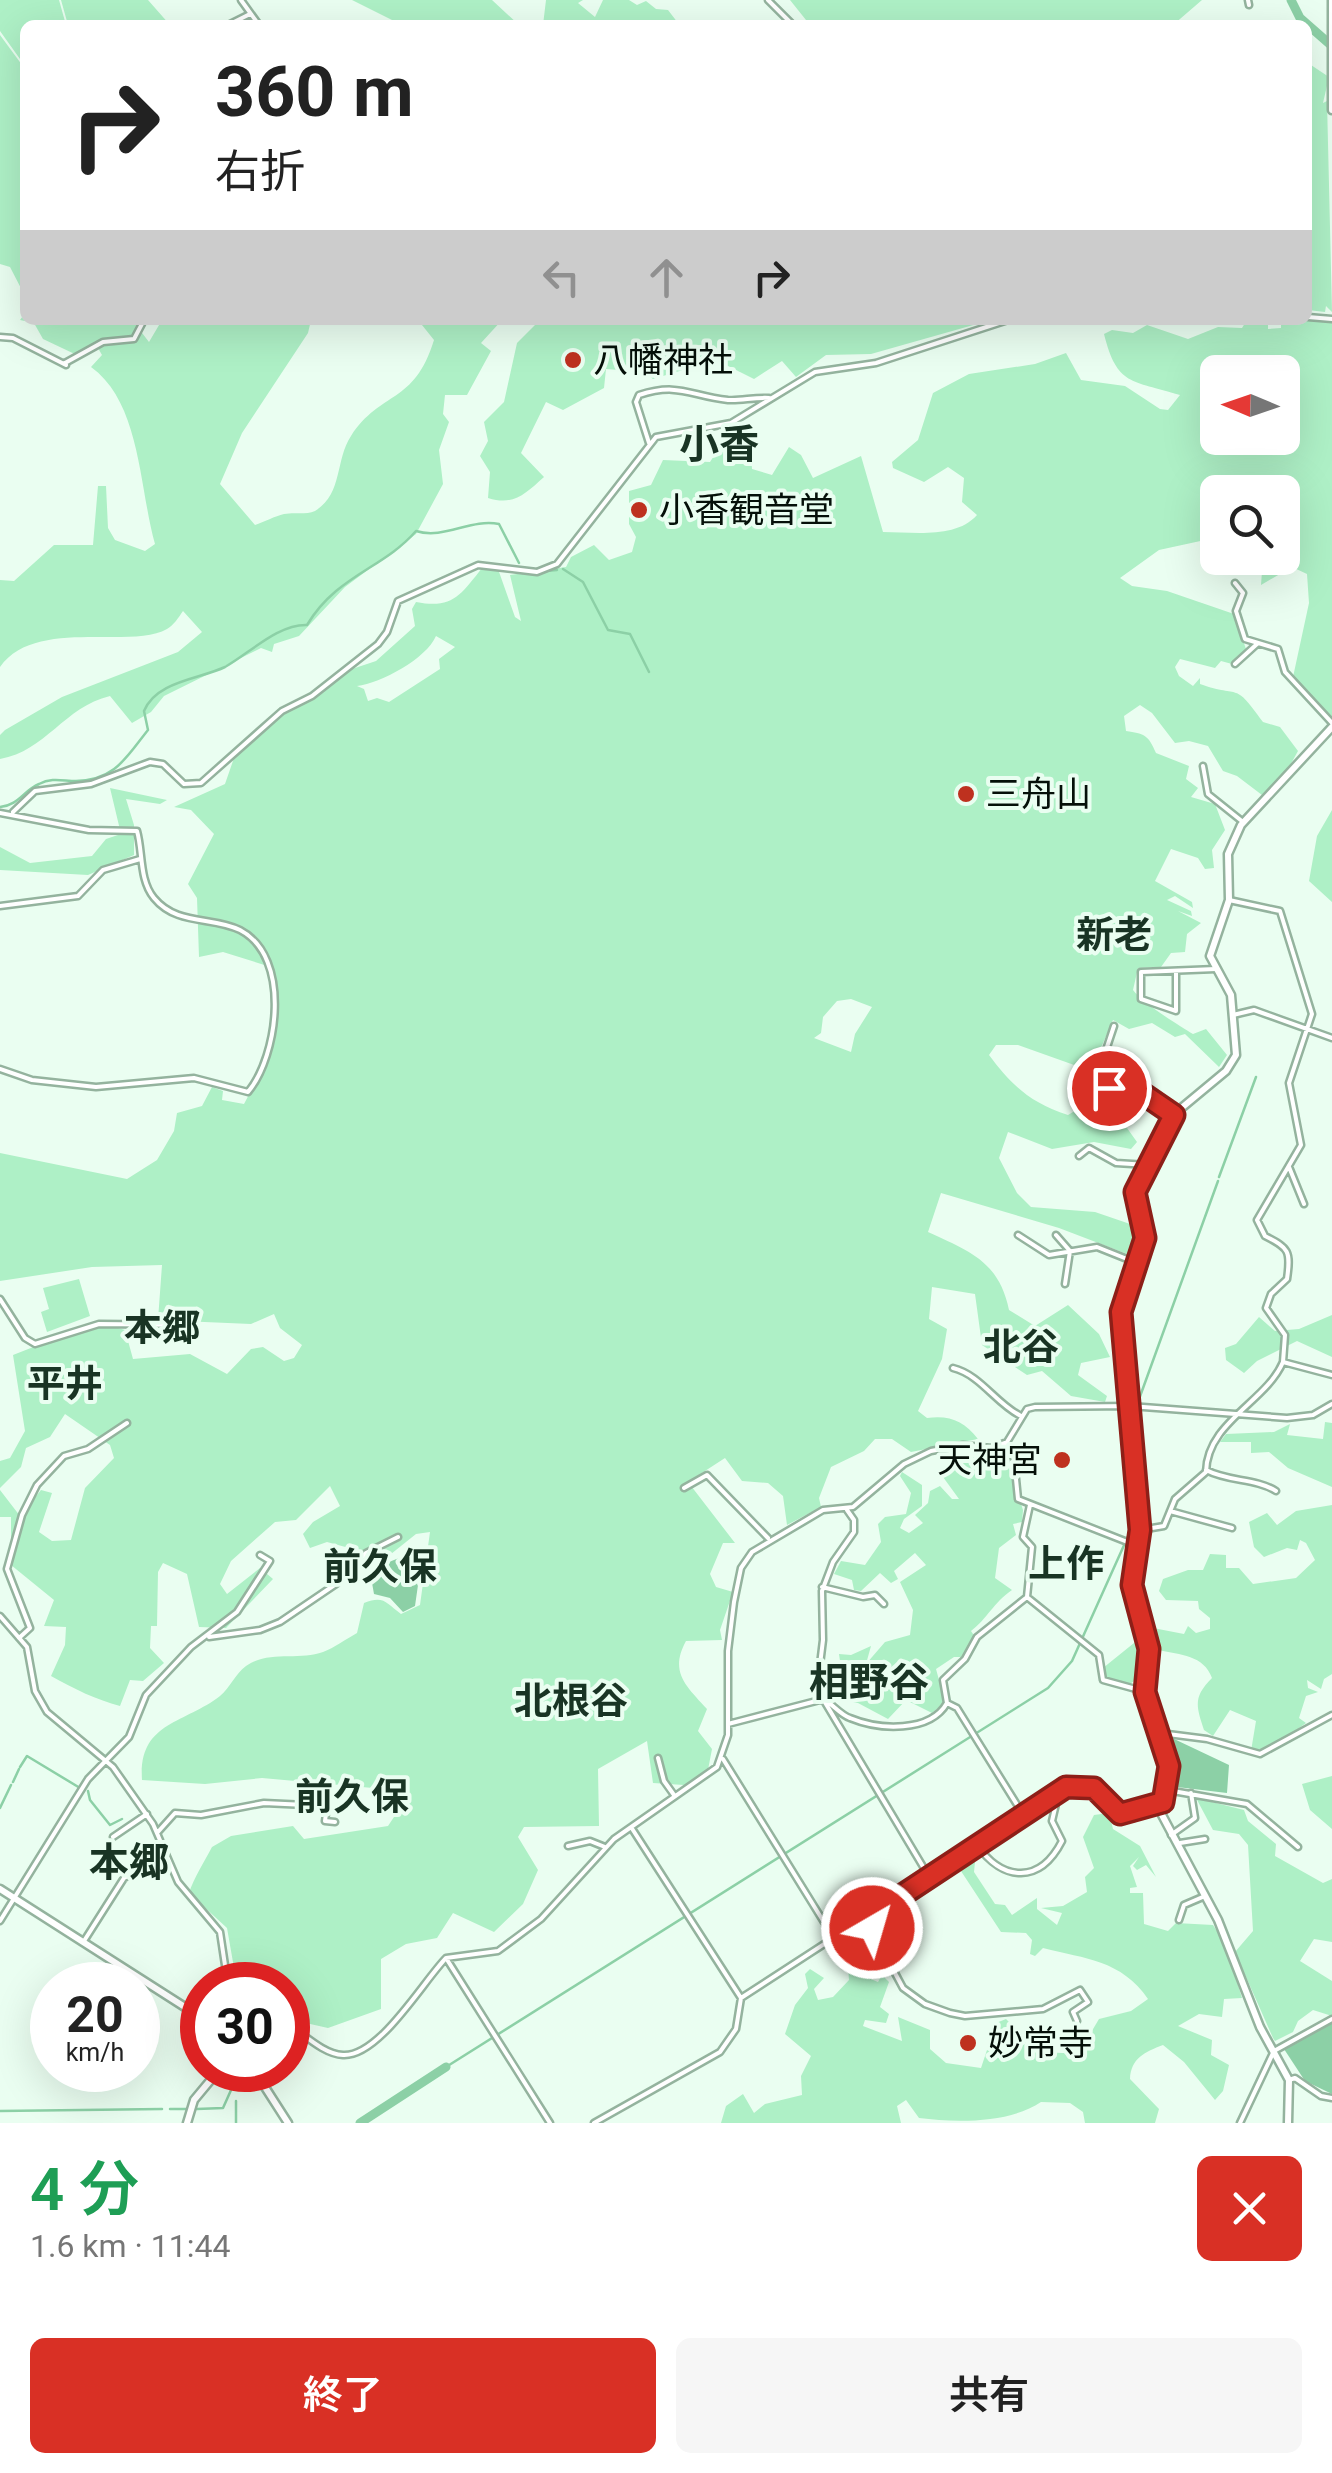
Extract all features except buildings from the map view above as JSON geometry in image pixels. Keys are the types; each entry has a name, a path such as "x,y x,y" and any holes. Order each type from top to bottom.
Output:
{"street":[{"path":"240,0 255,20"},
{"path":"768,0 788,20"},
{"path":"1332,0 1332,110"},
{"path":"238,20 251,14"},
{"path":"0,336 14,338 66,364 103,342 134,339 141,325"},
{"path":"13,812 35,791 91,784 150,762 163,764 184,784 202,783 282,711 312,696 378,644 387,632 389,615 398,601 478,565 537,572 557,564 648,443 668,434 731,423 815,372 876,363 993,325"},
{"path":"648,443 636,402 639,395 653,389 689,388 732,400 745,396 773,398"},
{"path":"1140,1530 1121,1312 1145,1238 1134,1196 1174,1115 1233,1063 1233,1014 1227,983 1217,969 1211,945 1228,900 1225,865 1243,822 1332,725 1287,675 1278,649 1257,644 1242,633 1236,609 1243,593 1235,584"},
{"path":"1234,664 1257,644"},
{"path":"1203,766 1208,794 1243,822"},
{"path":"0,813 13,812 89,830 132,829 138,834 149,890 169,912 238,929 262,950 270,966 275,1014 251,1090 244,1093 194,1078 96,1087 32,1080 0,1069"},
{"path":"0,906 78,896 103,870 140,859"},
{"path":"1228,900 1280,911 1312,1014 1289,1082 1302,1142 1257,1220 1265,1236 1284,1243 1290,1253 1288,1278 1271,1294 1266,1308 1285,1335 1283,1362 1278,1375 1209,1447 1206,1470 1175,1499 1161,1529 1140,1530 1129,1542 1132,1585 1149,1649 1145,1692 1169,1766 1163,1802 1171,1835 1205,1896 1289,2080 1288,2123"},
{"path":"1176,971 1176,1011 1141,999 1141,972 1217,969"},
{"path":"1233,1014 1254,1010 1332,1038"},
{"path":"1114,1026 1096,1077 1109,1088 1145,1094 1174,1115"},
{"path":"1078,1156 1089,1148 1116,1163 1148,1165"},
{"path":"1288,1166 1304,1204"},
{"path":"1018,1234 1049,1256 1097,1248 1138,1264"},
{"path":"1056,1235 1070,1251 1065,1284"},
{"path":"0,1300 25,1338 35,1344 100,1324 191,1325"},
{"path":"1283,1362 1332,1376"},
{"path":"953,1368 974,1378 998,1402 1021,1416"},
{"path":"310,2039 329,2052 343,2055 366,2050 446,1958 498,1951 541,1919 605,1847 630,1826 710,1774 723,1758 728,1724 728,1651 742,1568 752,1552 769,1540 823,1510 847,1510 904,1464 930,1451 964,1445 990,1448 1007,1442 1021,1416 1036,1407 1130,1406 1300,1417 1332,1404"},
{"path":"19,1638 30,1628 8,1580 12,1535 37,1485 64,1456 88,1449 127,1423"},
{"path":"1007,1442 1014,1459 1018,1499 1129,1542"},
{"path":"1206,1470 1225,1480 1261,1484 1276,1491"},
{"path":"684,1488 707,1474 769,1540"},
{"path":"947,1703 943,1680 947,1673 965,1660 977,1638 1026,1598 1032,1547 1023,1537 1030,1505"},
{"path":"847,1510 854,1532 822,1587 822,1656 815,1679 820,1700 928,1875"},
{"path":"1170,1511 1232,1528"},
{"path":"204,1638 260,1630 280,1622 336,1584 366,1553 398,1538"},
{"path":"0,1921 104,1759 130,1737 152,1687 238,1612 270,1562 260,1555"},
{"path":"0,1584 8,1580"},
{"path":"822,1587 863,1597 875,1595 884,1604"},
{"path":"1026,1598 1078,1637 1103,1663 1103,1680 1145,1692"},
{"path":"0,1616 33,1660 40,1702 56,1721 104,1759 147,1814 178,1882 220,1932 225,1962"},
{"path":"728,1724 820,1700 855,1720 888,1726 934,1718 947,1703"},
{"path":"947,1703 957,1708 1024,1816"},
{"path":"1160,1732 1207,1739 1260,1754 1332,1715"},
{"path":"658,1758 664,1781 674,1794"},
{"path":"723,1758 835,1940"},
{"path":"741,1998 1075,1784 1094,1788 1120,1814 1163,1802"},
{"path":"1167,1790 1247,1804 1298,1847"},
{"path":"977,1845 988,1860 1007,1873 1028,1872 1042,1863 1062,1841 1052,1821 1060,1791"},
{"path":"1171,1835 1195,1818 1191,1793"},
{"path":"157,1833 175,1813 201,1814 264,1803 327,1806 325,1821 335,1822"},
{"path":"113,1837 147,1814"},
{"path":"594,2123 720,2052 733,2036 741,1998 630,1826"},
{"path":"1176,1845 1205,1839"},
{"path":"568,1846 590,1841 605,1847"},
{"path":"84,1941 124,1878 141,1869 161,1848"},
{"path":"0,1889 180,2004"},
{"path":"1179,1920 1184,1905 1205,1896"},
{"path":"866,1919 882,1944 891,1972 925,2004 966,2016 1043,2009 1080,1990 1088,2002 1073,2012 1076,2021"},
{"path":"446,1958 550,2123"},
{"path":"1240,2123 1274,2051 1332,2019"},
{"path":"1289,2080 1295,2078 1321,2096 1332,2098"},
{"path":"187,2123 198,2092"},
{"path":"268,2092 288,2123"}],"shaded area":[{"path":"0,0 59,0 65,20 20,20 20,59 0,31"},
{"path":"61,0 148,0 166,20 67,20"},
{"path":"352,0 492,0 514,20 392,20"},
{"path":"546,0 583,0 578,3 595,17 603,0 629,0 637,5 646,1 656,9 668,10 676,20 544,20"},
{"path":"790,0 1202,0 1179,20 806,20"},
{"path":"0,35 20,62 20,286 10,267 0,264"},
{"path":"1312,66 1329,77 1323,103 1327,101 1332,312 1326,306 1325,312 1312,310"},
{"path":"1332,320 1332,718 1310,701 1293,677 1309,603 1307,574 1300,571 1300,475 1200,475 1200,541 1159,550 1120,578 1132,586 1167,591 1234,614 1247,652 1232,664 1221,661 1215,668 1180,659 1175,667 1179,676 1193,686 1200,678 1200,684 1241,695 1263,722 1280,727 1298,751 1282,780 1262,795 1237,776 1223,771 1208,746 1189,741 1175,743 1152,713 1140,705 1124,716 1126,731 1145,736 1156,753 1189,766 1186,779 1198,788 1191,797 1215,804 1225,830 1212,850 1214,868 1205,869 1198,858 1171,849 1155,881 1192,902 1193,908 1175,896 1167,900 1191,911 1192,916 1178,911 1201,923 1187,934 1185,952 1171,953 1161,967 1138,968 1133,990 1193,1034 1206,1029 1227,1055 1219,1067 1185,1034 1175,1037 1152,1023 1129,1029 1113,1020 1091,1071 1018,1045 996,1045 989,1055 1014,1084 1043,1105 1068,1115 1083,1106 1127,1128 1137,1142 1131,1149 1094,1142 1052,1149 1008,1132 999,1158 1017,1193 1031,1207 1095,1212 1133,1225 1139,1242 1135,1257 1059,1228 941,1193 928,1232 980,1260 998,1280 1009,1310 1035,1326 1068,1305 1099,1334 1110,1357 1081,1363 1078,1375 1107,1396 1105,1402 1071,1396 1042,1371 1027,1375 982,1345 975,1294 932,1287 929,1319 947,1329 942,1359 918,1411 927,1418 956,1421 978,1439 911,1452 892,1439 875,1439 864,1451 831,1467 819,1498 821,1507 787,1525 783,1496 768,1483 742,1481 725,1458 688,1482 735,1543 723,1543 710,1574 716,1587 733,1592 720,1630 722,1640 686,1641 679,1661 682,1678 707,1709 698,1731 712,1749 707,1775 684,1785 653,1783 647,1741 598,1769 599,1826 524,1827 518,1837 538,1870 523,1904 494,1932 453,1913 437,1938 406,1944 381,1959 381,2009 328,2028 310,2024 310,1962 233,1962 227,1928 189,1893 212,1847 231,1836 293,1826 304,1839 388,1826 394,1817 395,1790 262,1778 205,1784 142,1780 143,1761 155,1735 220,1696 246,1666 264,1658 314,1655 331,1648 357,1633 364,1603 381,1600 401,1614 420,1605 430,1532 416,1534 386,1558 327,1542 310,1548 303,1534 313,1522 340,1506 330,1486 296,1520 275,1522 231,1561 220,1584 227,1594 260,1568 273,1579 226,1628 199,1627 187,1574 163,1563 158,1572 157,1626 151,1626 150,1648 164,1663 143,1681 130,1680 120,1706 51,1676 65,1645 66,1627 44,1626 54,1600 11,1565 11,1517 0,1517 0,1490 20,1516 41,1490 52,1493 39,1532 52,1541 71,1540 85,1488 114,1458 110,1445 65,1414 50,1437 26,1448 21,1467 0,1488 0,1461 10,1458 25,1431 13,1355 97,1322 125,1330 133,1359 190,1354 227,1374 251,1349 263,1347 284,1361 294,1358 302,1345 280,1328 274,1314 251,1324 158,1320 162,1265 92,1267 0,1281 0,1153 127,1179 157,1160 174,1131 177,1113 202,1106 212,1087 223,1091 222,1100 244,1104 259,1072 270,1024 269,972 274,968 223,952 199,957 197,898 188,884 214,834 191,810 174,807 225,784 234,758 286,711 315,696 349,670 376,661 415,626 412,609 416,602 447,602 461,593 482,568 498,569 515,617 521,621 510,575 566,567 571,557 594,545 609,560 632,552 636,537 629,524 629,491 651,485 663,460 710,462 727,436 750,438 752,469 772,475 789,447 801,455 813,478 861,456 883,532 946,531 968,523 977,515 962,502 964,478 948,467 924,482 893,468 892,462 918,440 933,393 969,374 1035,364 1066,353 1081,380 1125,386 1160,409 1168,410 1180,395 1138,383 1121,372 1104,334 1112,330 1133,333 1147,325 1188,339 1218,327 1268,325 1268,329","holes":["436,636 455,647 439,659 440,669 389,702 377,698 368,701 364,689 357,686 402,669 423,653","851,999 872,1007 855,1034 851,1052 814,1038 821,1033 823,1017 837,1001"]},
{"path":"35,325 139,325 149,342 159,325 310,325 242,433 220,484 255,525 284,514 315,511 324,504 351,436 362,421 407,387 426,361 434,340 422,325 497,325 481,343 491,351 467,395 445,395 443,414 449,422 439,450 443,484 416,534 345,587 299,636 274,644 272,652 261,648 164,696 151,712 132,723 110,696 94,702 30,747 0,759 0,735 5,730 62,697 178,652 202,632 183,611 169,628 151,635 36,643 16,652 0,667 0,580 14,581 54,545 93,545 98,486 106,486 108,528 115,540 145,551 155,544 129,424 120,402 91,367 102,355 98,348 81,357 43,339"},
{"path":"535,325 973,325 871,354 826,355 796,377 782,361 754,379 716,360 653,379 644,372 606,369 604,388 563,410 546,402 521,453 544,477 525,493 497,500 488,498 490,472 480,456 488,441 484,422 504,402 517,343"},
{"path":"1262,575 1278,575 1261,585"},
{"path":"110,788 167,800 160,804 126,799 134,825 134,855 88,875 0,870 0,847 30,863 92,856 106,839 121,834"},
{"path":"1332,810 1332,902 1309,881 1317,836"},
{"path":"79,1279 90,1316 47,1332 41,1312 49,1309 43,1288"},
{"path":"1332,1315 1332,1357 1297,1341 1257,1361 1244,1373 1226,1360 1225,1348 1236,1344 1259,1317 1275,1331 1299,1329"},
{"path":"1325,1422 1332,1423 1332,1487 1288,1468 1269,1452 1251,1453 1251,1442 1220,1442 1226,1434 1274,1432 1290,1424 1287,1435 1323,1439"},
{"path":"983,1453 999,1454 1003,1466 1009,1467 1023,1510 1022,1522 1013,1524 1016,1535 999,1548 995,1578 1012,1590 971,1631 975,1637 965,1657 954,1657 936,1669 945,1702 932,1713 906,1700 888,1719 858,1703 822,1696 819,1676 842,1675 839,1654 851,1655 871,1646 866,1664 885,1642 910,1635 913,1610 900,1582 926,1565 915,1553 894,1571 898,1579 891,1583 880,1573 861,1591 854,1590 852,1580 834,1574 841,1561 865,1565 881,1542 878,1524 885,1517 906,1514 911,1493 900,1476 902,1472 922,1485 922,1506 904,1519 900,1528 909,1533 923,1523 915,1515 928,1503 930,1491 940,1486 952,1499 959,1499 943,1477 946,1471"},
{"path":"1332,1505 1332,1674 1324,1679 1321,1689 1307,1680 1308,1688 1318,1692 1306,1696 1299,1718 1306,1723 1273,1747 1251,1751 1256,1721 1230,1710 1213,1736 1204,1730 1198,1708 1199,1696 1212,1678 1208,1670 1190,1657 1159,1650 1148,1627 1184,1634 1188,1626 1196,1633 1210,1629 1210,1618 1199,1609 1198,1601 1166,1600 1159,1591 1163,1579 1188,1570 1203,1570 1210,1554 1226,1555 1226,1568 1239,1568 1253,1584 1296,1578 1315,1560 1306,1543 1300,1540 1297,1550 1287,1548 1264,1557 1254,1547 1249,1522 1267,1513 1277,1525 1296,1511"},
{"path":"367,1555 389,1562 404,1556 419,1578 415,1606 403,1612 390,1598 374,1594"},
{"path":"1141,1628 1144,1674 1127,1686 1106,1679 1103,1668 1134,1643"},
{"path":"1172,1738 1229,1765 1227,1793 1177,1787 1168,1741"},
{"path":"1332,1776 1332,1829 1310,1810 1302,1784"},
{"path":"1196,1798 1244,1810 1248,1821 1276,1844 1275,1856 1323,1883 1332,1879 1332,1942 1314,1939 1300,1961 1332,1981 1332,2016 1313,2010 1298,2021 1293,2032 1275,2041 1273,2038 1235,1952 1253,1931 1248,1845 1239,1834 1213,1830"},
{"path":"1109,1813 1113,1829 1140,1846 1156,1877 1146,1865 1137,1870 1133,1866 1139,1857 1130,1866 1137,1887 1130,1888 1130,1893 1143,1893 1144,1924 1168,1931 1176,1923 1213,1925 1226,1945 1242,1998 1224,1999 1222,2017 1199,2014 1178,2026 1212,2040 1211,2055 1229,2065 1223,2091 1215,2100 1184,2062 1163,2045 1136,2061 1130,2079 1159,2109 1155,2123 1085,2123 1083,2112 1070,2103 1041,2102 999,2118 934,2120 919,2118 906,2100 897,2106 901,2123 721,2123 726,2106 743,2094 754,2113 765,2104 802,2095 801,2076 811,2056 785,2034 795,2005 808,1988 805,1974 810,1969 824,1978 814,1989 818,2000 833,1997 849,1980 847,1954 856,1935 858,1948 866,1952 861,1975 878,1982 882,1975 889,1982 880,2007 889,2014 886,2023 865,2020 863,2026 902,2041 898,2017 930,2030 930,2049 946,2063 981,2068 996,2023 1006,2019 1047,2051 1080,2051 1099,2019 1131,2011 1148,1999 1126,1976 1101,1963 1043,1948 1035,1956 1030,1954 1032,1940 1026,1933 1001,1932 957,1865 960,1859 975,1862 974,1872 995,1904 1005,1905 1012,1915 1037,1898 1037,1909 1057,1925 1062,1913 1041,1908 1063,1906 1087,1892 1085,1877 1094,1868 1083,1837 1094,1815"},
{"path":"1332,2023 1332,2094 1305,2081 1284,2049 1309,2031"}],"waterway":[{"path":"1291,0 1302,20"},
{"path":"1312,28 1332,46"},
{"path":"0,807 12,804 44,782 90,780 111,771 148,730 144,711 158,693 225,667 285,629 307,625 332,595 416,531 437,533 478,524 499,524 519,563"},
{"path":"563,569 583,582 608,630 630,634 649,672"},
{"path":"522,573 557,570"},
{"path":"1219,1177 1256,1077"},
{"path":"1138,1402 1218,1181"},
{"path":"1138,1410 1145,1498"},
{"path":"446,2067 1048,1688 1072,1661 1134,1523"},
{"path":"20,1767 27,1756 80,1788"},
{"path":"13,1782 19,1769"},
{"path":"0,1808 11,1785"},
{"path":"88,1791 90,1800 110,1825 122,1819"},
{"path":"360,2123 446,2067"},
{"path":"197,2109 223,2108 230,2092"},
{"path":"236,2101 236,2123"},
{"path":"0,2111 162,2109"},
{"path":"170,2109 186,2109"}],"place":[{"name":"八幡神社","path":"573,360"},
{"name":"小香観音堂","path":"639,510"},
{"name":"三舟山","path":"966,794"},
{"name":"天神宮","path":"1062,1460"},
{"name":"妙常寺","path":"968,2043"}],"district":[{"name":"小香","path":"719,444"},
{"name":"新老","path":"1114,935"},
{"name":"本郷","path":"162,1328"},
{"name":"北谷","path":"1021,1347"},
{"name":"平井","path":"65,1384"},
{"name":"上作","path":"1066,1564"},
{"name":"前久保","path":"380,1567"},
{"name":"相野谷","path":"869,1682"},
{"name":"北根谷","path":"571,1701"},
{"name":"前久保","path":"352,1797"},
{"name":"本郷","path":"129,1862"}],"route":[{"path":"872,1928 866,1919 1066,1787 1075,1784 1094,1788 1120,1814 1163,1802 1167,1790 1169,1766 1145,1692 1149,1649 1132,1585 1133,1557 1140,1530 1121,1312 1145,1238 1135,1207 1135,1192 1174,1115 1139,1091 1109,1088"}]}
